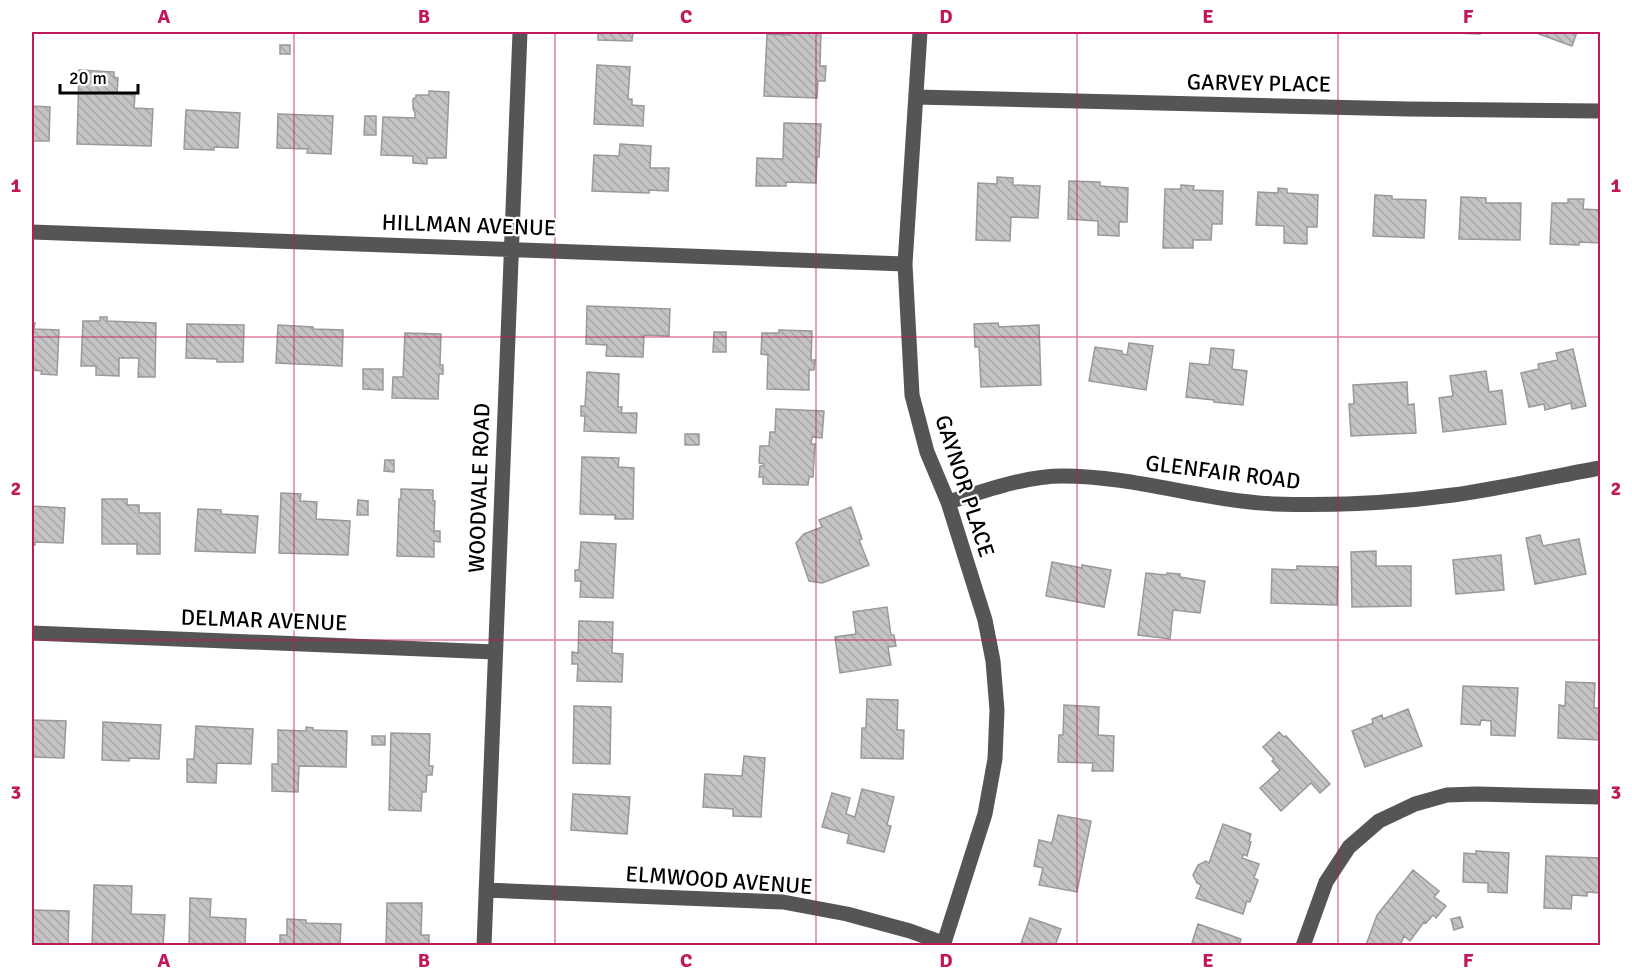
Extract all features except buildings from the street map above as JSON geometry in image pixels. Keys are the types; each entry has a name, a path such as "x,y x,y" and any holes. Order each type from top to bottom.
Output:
{"street":[{"name":"WOODVALE ROAD","path":"483,945 520,32"},
{"name":"GAYNOR PLACE","path":"920,32 905,264 912,395 927,452 948,502 985,620 993,661 997,710 995,759 985,814 943,944"},
{"name":"GARVEY PLACE","path":"916,97 1408,109 1600,111"},
{"name":"HILLMAN AVENUE","path":"32,232 905,264"},
{"name":"GLENFAIR ROAD","path":"948,502 1019,481 1062,476 1101,478 1230,500 1263,503 1308,505 1381,502 1454,495 1600,468"},
{"name":"DELMAR AVENUE","path":"32,633 495,652"},
{"path":"1303,945 1326,882 1349,847 1379,821 1414,804 1447,795 1600,797"},
{"name":"ELMWOOD AVENUE","path":"486,890 783,902 847,914 910,931 943,944"}]}
